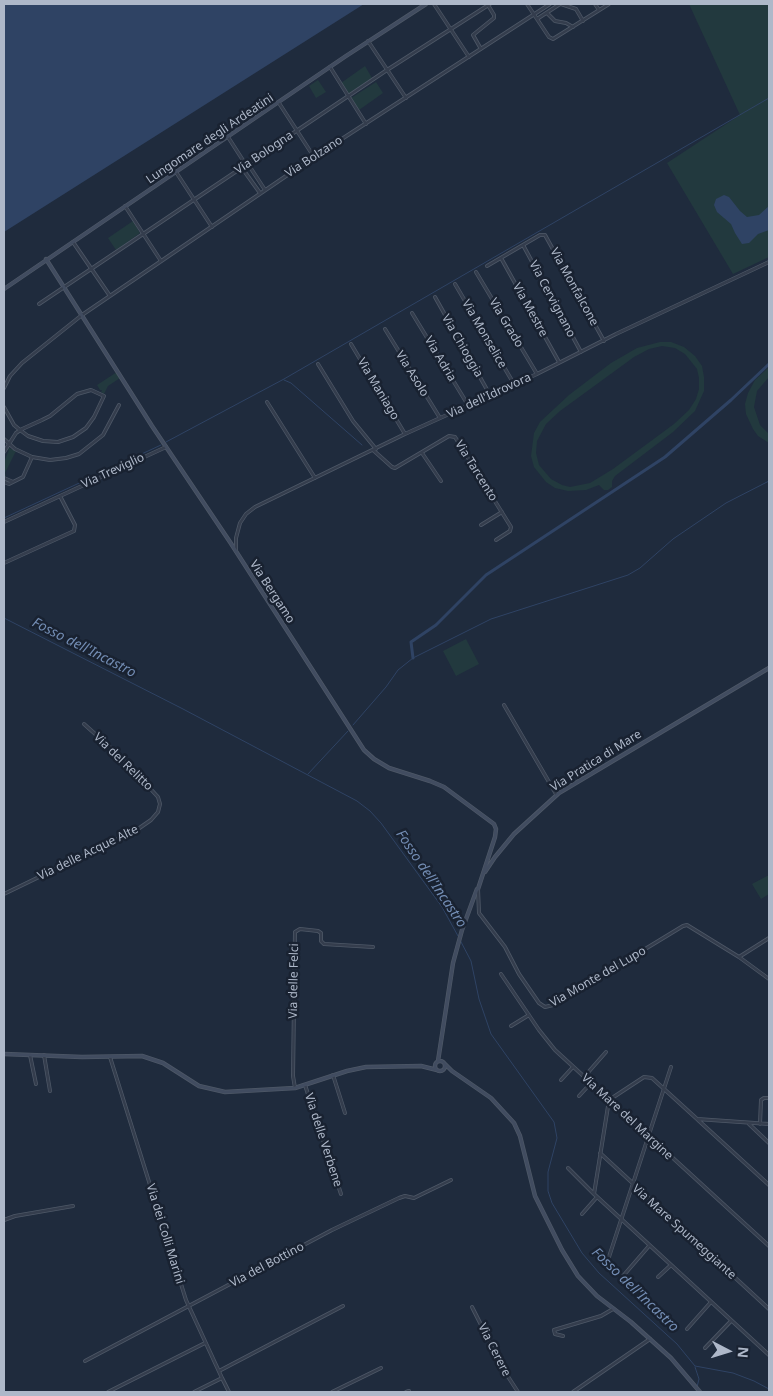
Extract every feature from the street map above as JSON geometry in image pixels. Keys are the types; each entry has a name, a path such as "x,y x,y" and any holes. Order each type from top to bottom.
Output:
{"main road":[{"name":"Lungomare degli Ardeatini","path":"4,289 330,67 426,4"},
{"name":"Via Bergamo","path":"46,259 166,447 368,754 379,763 395,771 444,787 494,824 495,837 478,889"},
{"name":"Via Pratica di Mare","path":"437,1062 440,1054 456,949 478,889 490,865 505,844 556,794 574,782 769,668"},
{"path":"4,1054 137,1055 163,1063 196,1085 219,1092 295,1088 352,1069 371,1066 427,1066 437,1062 444,1062 452,1071 483,1092 514,1123 521,1140 534,1193 557,1241 578,1276 593,1292 631,1322 671,1358 700,1392"},
{"name":"Via Pratica di Mare","path":"440,1054 444,1062"},
{"path":"437,1062 434,1066 437,1070"},
{"path":"442,1070 444,1062"},
{"path":"427,1066 437,1070 452,1071"}],"street":[{"path":"434,4 469,57"},
{"path":"481,49 473,35 494,18 489,4"},
{"name":"Via Bologna","path":"39,304 387,70 489,4"},
{"path":"527,4 550,38 553,39 609,4"},
{"name":"Via Bolzano","path":"4,388 10,376 22,363 82,315 314,157 547,4"},
{"path":"537,19 561,4 576,9 583,21"},
{"path":"595,4 599,10"},
{"path":"546,12 555,21 566,23 573,27"},
{"path":"368,42 406,98"},
{"path":"330,67 366,124"},
{"path":"279,103 314,157"},
{"path":"228,138 265,190"},
{"path":"242,168 260,194"},
{"path":"176,172 212,228"},
{"path":"125,206 162,262"},
{"name":"Via Monfalcone","path":"523,245 544,234 604,341"},
{"path":"73,242 110,296"},
{"path":"487,266 523,245"},
{"name":"Via Cervignano","path":"523,245 581,352"},
{"name":"Via Mestre","path":"501,257 559,363"},
{"name":"Via dell'Idrovora","path":"236,552 237,532 241,521 256,506 769,262"},
{"name":"Via Grado","path":"476,272 536,374"},
{"name":"Via Monselice","path":"455,284 514,384"},
{"name":"Via Chioggia","path":"435,297 490,395"},
{"name":"Via Adria","path":"412,313 468,405"},
{"name":"Via Asolo","path":"385,329 440,418"},
{"name":"Via Maniago","path":"351,344 406,434"},
{"path":"318,364 353,422 374,449"},
{"path":"4,408 12,422 20,430 43,442 55,442 71,438 80,433 88,425 104,396 91,390 79,393 50,416 20,430 13,436 4,452"},
{"path":"267,402 315,478"},
{"path":"4,439 8,444 32,457 58,460 79,454 103,436 119,405"},
{"name":"Via Tarcento","path":"374,449 394,468 450,436 455,437 502,512 511,530 496,540"},
{"name":"Via Treviglio","path":"4,522 166,447"},
{"path":"422,453 441,481"},
{"path":"4,480 13,482 23,477 32,457"},
{"path":"4,563 74,531 75,525 60,496"},
{"name":"Via Tarcento","path":"481,525 502,512"},
{"path":"504,705 556,794"},
{"name":"Via del Relitto","path":"84,724 122,758 160,800"},
{"name":"Via delle Acque Alte","path":"4,894 143,826 157,813 160,807 160,800"},
{"name":"Via Monte del Lupo","path":"478,889 478,910 480,915 505,946 519,974 538,1002 545,1007 553,1006 683,926 690,927 739,957 769,979"},
{"name":"Via delle Felci","path":"295,1088 293,1075 296,932 300,929 317,930 321,933 320,940 324,944 373,947"},
{"path":"739,957 769,938"},
{"name":"Via Mare del Margine","path":"501,974 548,1042 648,1137 769,1246"},
{"path":"511,1026 529,1015"},
{"path":"584,1077 606,1052"},
{"path":"30,1055 36,1084"},
{"path":"44,1055 50,1091"},
{"name":"Via dei Colli Marini","path":"109,1056 188,1306 230,1392"},
{"path":"561,1080 573,1067"},
{"path":"607,1263 671,1067"},
{"path":"333,1075 345,1113"},
{"path":"594,1194 609,1100 646,1077 652,1078 769,1184"},
{"path":"579,1096 591,1083"},
{"name":"Via delle Verbene","path":"305,1085 341,1194"},
{"path":"760,1124 761,1100 769,1098"},
{"path":"697,1120 769,1124"},
{"path":"748,1123 769,1143"},
{"name":"Via Mare Spumeggiante","path":"600,1153 769,1309"},
{"path":"568,1168 621,1220 769,1355"},
{"name":"Via del Bottino","path":"85,1361 332,1230 400,1197 416,1197 451,1180"},
{"path":"582,1214 597,1197"},
{"path":"4,1220 16,1216 73,1206"},
{"path":"623,1276 649,1246"},
{"path":"658,1277 671,1265"},
{"path":"687,1329 711,1302"},
{"path":"219,1371 343,1306"},
{"name":"Via Cerere","path":"472,1307 504,1372 518,1392"},
{"path":"562,1336 554,1333 554,1330 601,1316 613,1309"},
{"path":"705,1348 731,1321"},
{"path":"573,1392 650,1339"},
{"path":"108,1392 206,1342"},
{"path":"332,1392 381,1368"},
{"path":"194,1392 222,1378"}],"green space":[{"path":"689,4 769,4 769,257 733,274 667,163 740,115"},
{"path":"365,66 372,78 349,94 341,83"},
{"path":"318,80 326,92 316,98 309,86"},
{"path":"376,82 383,93 359,110 351,98"},
{"path":"133,221 140,233 116,250 108,238"},
{"path":"660,342 671,342 684,347 695,356 702,366 704,391 695,411 673,432 615,476 612,481 612,487 608,490 604,490 599,485 586,490 568,491 555,488 546,482 534,467 531,456 534,433 540,422 569,395 611,363 637,348","holes":["662,346 675,348 685,354 697,369 699,389 696,399 689,410 674,424 613,469 590,483 570,487 551,479 539,465 536,453 537,441 546,424 560,411 634,357 649,349"]},
{"path":"769,367 769,377 757,391 754,407 760,425 769,434 769,443 758,436 753,429 746,414 745,404 755,380"},
{"path":"117,372 120,378 108,386 104,394 101,392 102,390 97,385"},
{"path":"7,449 16,451 5,473 6,476 4,476 4,462 9,450"},
{"path":"466,639 479,664 456,676 443,651"},
{"path":"769,875 769,894 761,899 752,884"}],"water":[{"path":"4,4 364,4 4,232"},
{"path":"724,195 729,197 747,217 759,215 769,206 769,230 758,234 749,243 742,244 731,224 717,212 714,205 716,199"}],"waterway":[{"path":"166,442 284,379 769,98"},
{"path":"413,658 411,642 436,625 486,575 665,457 731,400 769,364"},
{"path":"284,380 291,383 362,445"},
{"path":"4,518 161,445"},
{"path":"353,725 398,670 413,658 491,619 628,575 640,568 673,539 726,503 769,481"},
{"name":"Fosso dell'Incastro","path":"4,618 183,709 357,801 381,823 442,907 458,936"},
{"path":"308,774 348,731"},
{"name":"Fosso dell'Incastro","path":"460,940 471,961 479,999 491,1034 554,1122 557,1138 548,1172 548,1191 552,1203 582,1253 599,1273 677,1344 695,1366 733,1373 769,1389"},
{"path":"695,1367 699,1379 697,1387"}]}
